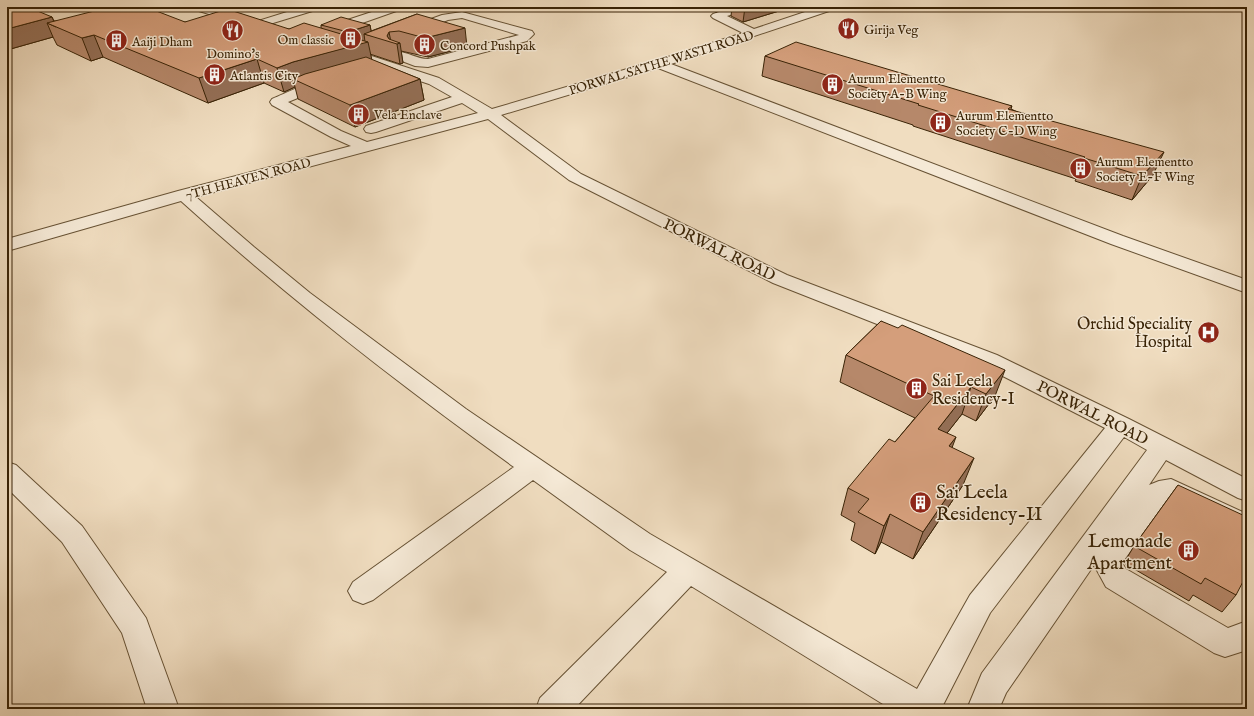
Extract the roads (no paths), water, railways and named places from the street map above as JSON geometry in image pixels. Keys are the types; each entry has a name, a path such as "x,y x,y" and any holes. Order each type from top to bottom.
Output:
{"street":[{"path":"196,7 276,31"},
{"path":"256,25 315,7"},
{"path":"317,34 398,7"},
{"path":"745,7 717,16 753,33"},
{"name":"PORWAL SATHE WASTI ROAD","path":"490,114 659,64 831,7"},
{"path":"1240,7 1247,8"},
{"path":"368,73 390,59 428,63 523,38 528,34 462,15 446,17 398,36"},
{"name":"PORWAL ROAD","path":"330,47 351,53 390,59 434,81 490,114 575,178 780,279 989,360 1120,425 1243,489"},
{"path":"351,53 366,48"},
{"path":"659,64 1110,238 1247,287"},
{"path":"340,81 305,90 276,102 336,134 365,147"},
{"path":"371,129 463,98"},
{"name":"7TH HEAVEN ROAD","path":"7,245 184,195 490,114"},
{"path":"184,195 247,252 303,297 458,415 640,542 867,678 923,709 980,604 1120,425"},
{"path":"983,709 993,684 1162,448"},
{"path":"363,591 534,467"},
{"path":"7,472 72,534 135,628 163,709"},
{"path":"1243,489 1236,521 1171,489 1159,491 1107,562 1116,578 1226,643 1246,637 1247,635"},
{"path":"552,709 688,570"}],"place":[{"name":"Girija Veg","path":"849,29"},
{"name":"Domino's","path":"233,31"},
{"name":"Om classic","path":"350,39"},
{"name":"Aaiji Dham","path":"116,41"},
{"name":"Concord Pushpak","path":"425,45"},
{"name":"Atlantis City","path":"215,75"},
{"name":"Aurum Elementto Society A-B Wing","path":"832,85"},
{"name":"Vela Enclave","path":"358,114"},
{"name":"Aurum Elementto Society C-D Wing","path":"941,122"},
{"name":"Aurum Elementto Society E-F Wing","path":"1081,168"},
{"name":"Orchid Speciality Hospital","path":"1208,332"},
{"name":"Sai Leela Residency-I","path":"917,389"},
{"name":"Sai Leela Residency-II","path":"921,502"},
{"name":"Lemonade Apartment","path":"1188,551"}]}
